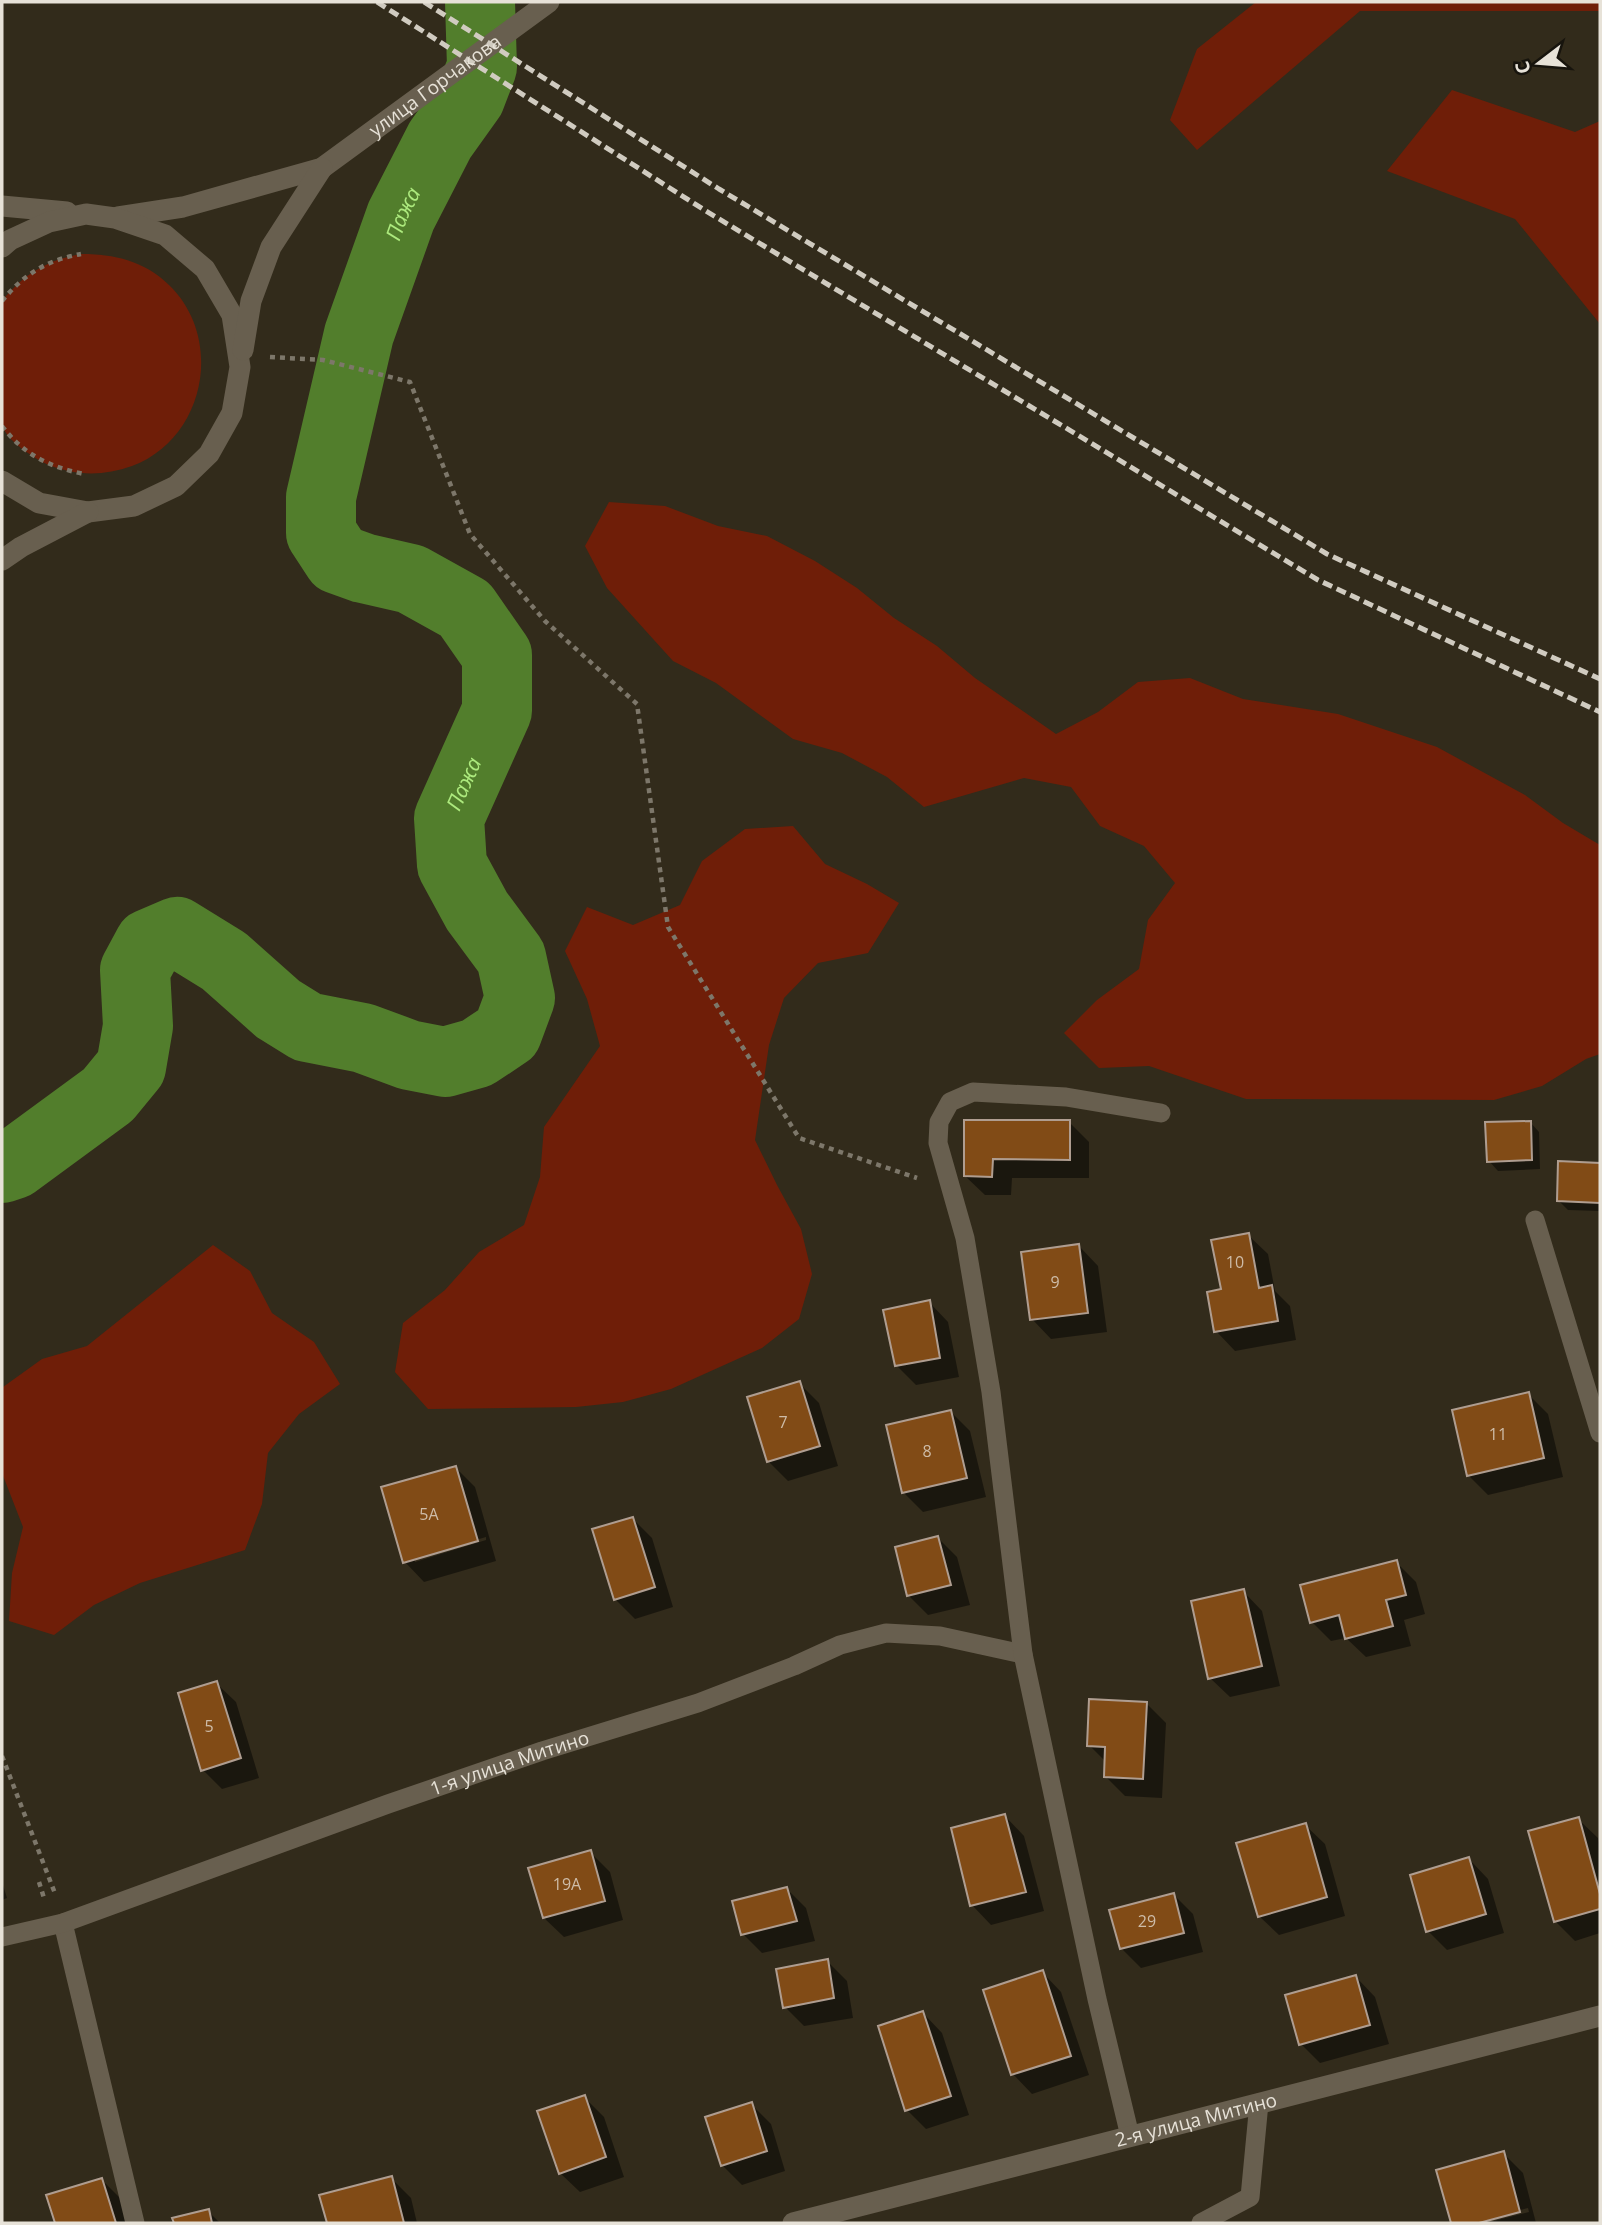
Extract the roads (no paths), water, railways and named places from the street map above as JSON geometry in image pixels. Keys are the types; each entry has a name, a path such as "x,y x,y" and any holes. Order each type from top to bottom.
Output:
{"main road":[{"name":"улица Горчакова","path":"322,169 549,2"},
{"path":"115,218 183,207 322,169"},
{"path":"2,481 39,503 88,512 134,506 176,486 209,454 232,413 251,301 271,247 322,169"},
{"path":"2,206 115,218 165,235 205,269 232,315 241,357"},
{"path":"2,247 10,240 49,222 86,214"},
{"path":"2,560 88,512"},
{"name":"2-я улица Митино","path":"793,2223 1600,2016"}],"lane":[{"path":"1130,2136 1097,1999 1023,1654 991,1392 965,1238 938,1143 939,1122 950,1102 973,1092 1066,1097 1161,1112"},
{"path":"1535,1220 1600,1433"},
{"name":"1-я улица Митино","path":"2,1937 28,1925 63,1923 414,1795 542,1751 698,1703 840,1645 886,1633 940,1636 1023,1654"},
{"path":"63,1923 135,2223"},
{"path":"1201,2223 1250,2197 1259,2103"}],"waterway":[{"name":"Пажа","path":"2,1168 14,1164 108,1095 131,1067 138,1026 135,970 149,944 177,932 224,961 278,1009 307,1027 363,1038 409,1055 445,1062 477,1053 507,1033 520,998 511,957 477,911 452,865 449,818 497,711 497,655 465,609 411,579 338,559 321,533 321,497 359,334 401,216 440,140 470,98 482,67 480,2"}],"railway":[{"path":"377,2 706,211 1318,580 1600,712"},
{"path":"424,2 719,189 1327,554 1600,679"}]}
